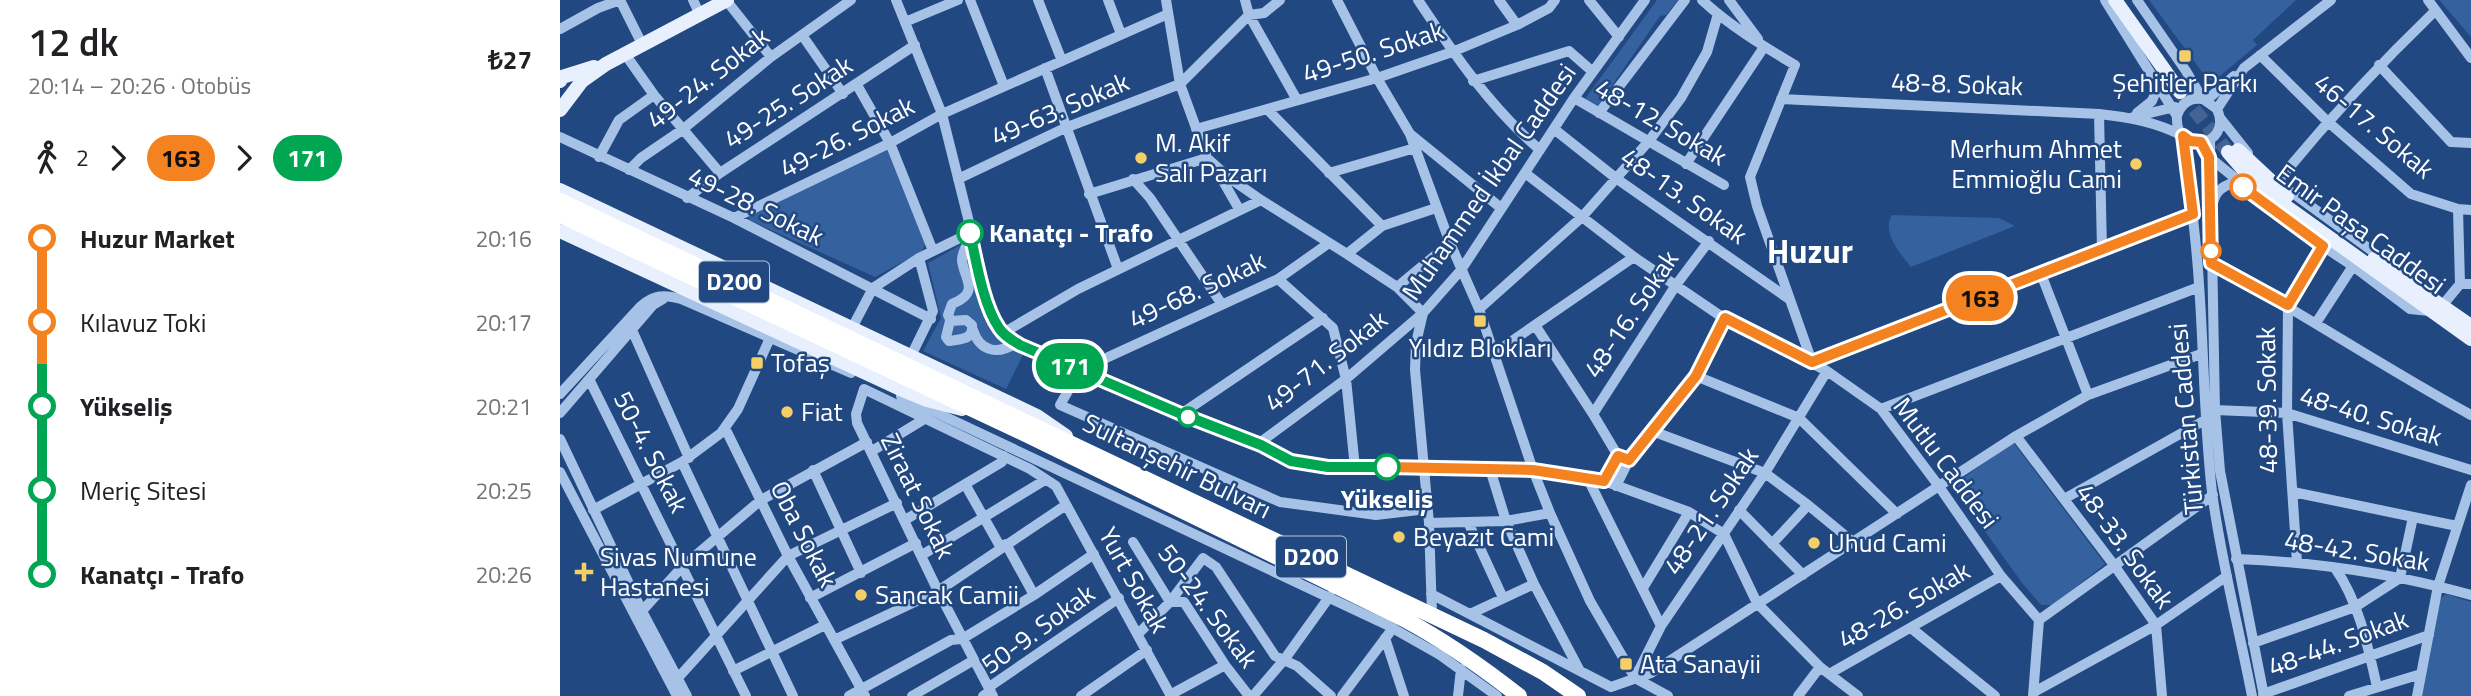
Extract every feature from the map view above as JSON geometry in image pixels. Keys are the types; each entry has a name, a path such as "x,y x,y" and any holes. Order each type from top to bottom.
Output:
{"highway":[{"name":"Sultanşehir Bulvarı","path":"560,201 1432,614 1524,660 1578,696"},
{"name":"Sultanşehir Bulvarı","path":"560,215 907,365 984,415 1404,618 1487,670 1519,696"}],"main road":[{"path":"560,110 566,82 643,46 727,0"},
{"path":"2115,0 2180,101"},
{"path":"2126,0 2180,101"},
{"name":"Emir Paşa Caddesi","path":"2471,326 2435,308 2422,292 2282,192 2231,149 2247,174 2277,200 2435,308 2471,339"},
{"path":"560,190 852,328 907,365"},
{"name":"Sultanşehir Bulvarı","path":"560,231 898,388 927,400 984,415"}],"street":[{"path":"560,29 596,4 620,0 643,46"},
{"path":"693,0 700,15"},
{"path":"727,0 771,57"},
{"name":"49-24. Sokak","path":"629,170 771,57 851,0"},
{"path":"897,0 942,114 970,235 992,314 1003,333 1016,343 1181,414 1258,443 1291,461 1355,468 1424,466 1533,470 1604,481 1689,512 1724,534 1757,603 1843,692 1858,696"},
{"path":"905,22 958,0"},
{"path":"970,0 1004,86"},
{"path":"1038,0 1062,61"},
{"path":"1108,0 1121,34"},
{"path":"1166,0 1180,84 1211,162 1240,209"},
{"path":"1245,0 1249,15 1297,100"},
{"path":"1180,84 1249,15 1264,13 1280,0"},
{"path":"1337,0 1377,78 1410,134 1436,208 1479,309 1533,470 1590,601 1635,678 1668,696"},
{"path":"1418,0 1473,81 1513,126 1540,150"},
{"path":"1499,0 1517,25"},
{"name":"49-50. Sokak","path":"1196,129 1377,78 1452,52 1517,25 1549,8 1555,0"},
{"path":"1590,0 1619,37"},
{"name":"Muhammed İkbal Caddesi","path":"1432,614 1429,523 1415,370 1416,343 1423,313 1461,270 1574,98 1645,0"},
{"path":"1599,113 1685,0"},
{"path":"1702,0 1764,47 1796,65 1751,177 1757,206 1812,362 2193,214"},
{"path":"1729,0 1764,47"},
{"path":"2105,0 2158,86 2180,101"},
{"path":"2137,0 2204,99 2249,153 2278,181 2405,274 2422,292"},
{"path":"2130,117 2180,101 2204,99 2331,0"},
{"path":"2428,0 2471,58"},
{"path":"2278,181 2327,121 2379,65 2435,11"},
{"name":"49-26. Sokak","path":"734,218 890,143 942,114 1168,14"},
{"path":"1479,309 1582,217 1649,141 1681,98 1707,52 1718,14"},
{"path":"802,34 843,94"},
{"name":"49-25. Sokak","path":"687,198 720,173 915,45"},
{"path":"1686,164 1764,47"},
{"path":"1473,81 1569,51 1593,72"},
{"path":"625,54 654,95 720,173"},
{"name":"46-17. Sokak","path":"2260,55 2327,121 2411,194 2458,209 2471,210"},
{"path":"2379,65 2451,142 2471,143"},
{"path":"1045,68 1118,269"},
{"path":"2130,117 2170,129 2190,141 2205,141 2217,132 2219,114 2245,68"},
{"name":"49-63. Sokak","path":"958,179 1065,128 1180,84"},
{"path":"857,85 890,143 933,251"},
{"path":"2130,117 2152,101 2158,86"},
{"path":"599,157 620,120 654,95"},
{"name":"48-12. Sokak","path":"1574,98 1724,186"},
{"name":"48-8. Sokak","path":"1781,99 2130,117"},
{"path":"2180,101 2177,127 2183,136"},
{"path":"1268,110 1382,226"},
{"path":"2099,114 2102,250"},
{"name":"48-13. Sokak","path":"1554,129 1617,179 1789,299"},
{"path":"1410,134 1502,208"},
{"name":"Türkistan Caddesi","path":"2183,136 2193,214 2205,420 2213,495 2227,576 2260,695"},
{"name":"49-28. Sokak","path":"560,137 734,218 931,319"},
{"name":"Türkistan Caddesi","path":"2205,141 2209,157 2215,410 2220,471 2253,643 2260,695"},
{"path":"1329,173 1415,148"},
{"path":"2209,157 2256,197"},
{"path":"1089,194 1133,179 1211,162 1261,200 1397,288 1423,313"},
{"name":"Mutlu Caddesi","path":"1525,173 1634,257 1725,318 1812,362 1881,409 2001,576 2039,620"},
{"path":"1133,179 1150,198 1221,303"},
{"path":"2210,212 2216,193 2223,186 2237,184 2410,309 2435,308 2466,284 2458,209"},
{"path":"1003,333 1078,289 1261,200"},
{"path":"1348,254 1382,226 1436,208"},
{"path":"852,328 873,288 919,258 970,235"},
{"path":"970,235 962,261 968,277 968,289 960,301 952,304 948,314 950,321 946,337 949,341 965,339 973,330"},
{"path":"560,237 575,238"},
{"name":"48-16. Sokak","path":"1593,414 1676,285 1709,241"},
{"name":"49-68. Sokak","path":"1080,370 1278,279 1329,243"},
{"path":"1397,288 1450,243"},
{"name":"48-39. Sokak","path":"2297,562 2287,413 2288,305 2323,246"},
{"path":"1493,354 1634,257"},
{"path":"907,365 933,311 919,258"},
{"path":"2211,263 2288,305 2426,391 2471,415"},
{"path":"2316,323 2353,266"},
{"path":"2040,274 2088,394"},
{"path":"1278,279 1333,328 1346,379 1355,468"},
{"path":"1881,409 2199,287"},
{"path":"560,412 653,305 672,296"},
{"path":"560,394 650,298 672,296"},
{"name":"Sultanşehir Bulvarı","path":"672,296 876,384 1330,596 1427,646 1497,696"},
{"name":"49-71. Sokak","path":"1258,443 1346,379 1423,313"},
{"path":"1181,414 1323,318"},
{"path":"1604,481 1623,458 1652,431 1696,376 1725,318"},
{"path":"950,321 967,320 972,325 979,343 987,348 1005,350 1016,343"},
{"path":"1535,325 1623,458 1616,486"},
{"path":"632,330 717,536 793,696"},
{"path":"593,510 686,460 725,428 743,400 770,338"},
{"path":"1431,594 1611,687 1651,673 1938,485 2088,394 2201,354"},
{"path":"1080,370 1060,405 1280,502 1376,515 1427,509"},
{"name":"48-21. Sokak","path":"1635,678 1661,626 1765,473 1827,371"},
{"path":"1696,376 1799,418 1897,513"},
{"name":"50-4. Sokak","path":"589,379 746,696"},
{"name":"Ziraat Sokak","path":"926,418 864,388 856,414 857,423 989,694"},
{"name":"48-40. Sokak","path":"2215,410 2287,413 2471,470"},
{"path":"642,611 682,567 761,500 813,470 869,447 926,418 1030,469 1045,480 922,555"},
{"path":"2064,499 2205,420"},
{"name":"Oba Sokak","path":"725,428 788,556 863,692"},
{"path":"1652,431 1765,473 1853,542"},
{"name":"48-33. Sokak","path":"2016,436 2156,625 2162,696"},
{"path":"560,439 642,611 687,696"},
{"path":"905,520 1002,462 1004,456"},
{"path":"1490,469 1506,522 1534,584 1580,671"},
{"path":"813,470 861,573"},
{"path":"560,472 677,696"},
{"path":"1588,479 1661,626"},
{"name":"Yurt Sokak","path":"1045,480 1050,480 1056,486 1171,696"},
{"path":"965,484 1034,595"},
{"path":"2417,696 2438,586 2457,526 2468,504 2471,485"},
{"path":"2293,492 2457,526"},
{"path":"2034,694 2039,620 2213,495"},
{"path":"677,679 788,556 897,503"},
{"path":"834,639 938,592 1066,505"},
{"path":"1772,544 1808,505"},
{"path":"1739,510 1803,575"},
{"path":"1643,588 1689,512"},
{"path":"1429,523 1506,522 1550,513"},
{"path":"2253,643 2354,607 2400,578 2413,517"},
{"path":"1468,522 1503,598"},
{"name":"50-24. Sokak","path":"1133,542 1170,602 1184,602 1225,665 1251,696"},
{"path":"810,597 916,543"},
{"path":"849,696 863,692 951,640 962,639 1094,554"},
{"path":"1138,634 1170,602 1203,558 1216,567 1275,656 1297,666 1332,696"},
{"name":"48-42. Sokak","path":"2236,559 2297,562 2400,578 2471,595"},
{"path":"2335,568 2346,583 2371,657 2377,687"},
{"name":"48-26. Sokak","path":"1825,671 1911,628 2001,576"},
{"path":"2034,694 2156,625 2227,576"},
{"path":"1470,614 1534,584"},
{"path":"1251,696 1284,660 1330,596"},
{"name":"50-9. Sokak","path":"989,694 992,685 1119,598"},
{"path":"733,671 825,625"},
{"path":"1342,696 1393,628"},
{"path":"1911,628 1995,696"},
{"name":"48-44. Sokak","path":"2260,695 2429,635"},
{"path":"1384,638 1404,696"},
{"path":"1081,696 1147,650"},
{"path":"912,696 974,660"},
{"path":"1171,696 1225,665"},
{"path":"1458,696 1461,669"},
{"path":"1798,696 1825,671"},
{"path":"2349,696 2421,674"}],"shaded area":[{"path":"1657,0 1678,0 1666,15 1660,16 1598,106 1585,99"},
{"path":"2149,0 2296,0 2253,40 2257,45 2214,81 2206,78"},
{"path":"2440,0 2471,0 2471,37 2441,2"},
{"path":"887,148 926,243 921,252 875,277 749,220 749,216"},
{"path":"1892,215 1999,218 2015,226 1911,267 1890,235 1889,222"},
{"path":"966,242 970,245 987,314 1023,355 1006,389 923,351 941,318 928,263"},
{"path":"2013,442 2105,564 2053,605 2041,605 2023,584 1952,486"},
{"path":"2446,594 2471,602 2471,696 2418,696 2438,601"}],"tunnel":[{"path":"2181,93 2228,152"}],"bus line":[{"name":"163","path":"1387,467 1533,470 1604,481 1618,456 1629,460 1696,376 1725,318 1812,362 2193,214 2183,136 2190,141 2201,142 2209,157 2211,263 2288,305 2323,246 2243,187"},
{"name":"171","path":"970,233 992,314 1008,338 1020,345 1261,445 1291,461 1328,467 1387,467"}],"place":[{"name":"Şehitler Parkı","path":"2185,56"},
{"name":"M. Akif Salı Pazarı","path":"1141,158"},
{"name":"Merhum Ahmet Emmioğlu Cami","path":"2136,164"},
{"name":"Kanatçı - Trafo","path":"970,233"},
{"name":"Yıldız Blokları","path":"1480,321"},
{"name":"Tofaş","path":"757,363"},
{"name":"Fiat","path":"787,412"},
{"name":"Yükseliş","path":"1387,467"},
{"name":"Beyazıt Cami","path":"1399,537"},
{"name":"Uhud Cami","path":"1814,543"},
{"name":"Sivas Numune Hastanesi","path":"584,572"},
{"name":"Sancak Camii","path":"861,595"},
{"name":"Ata Sanayii","path":"1626,664"}],"district":[{"name":"Huzur","path":"1810,251"}]}
